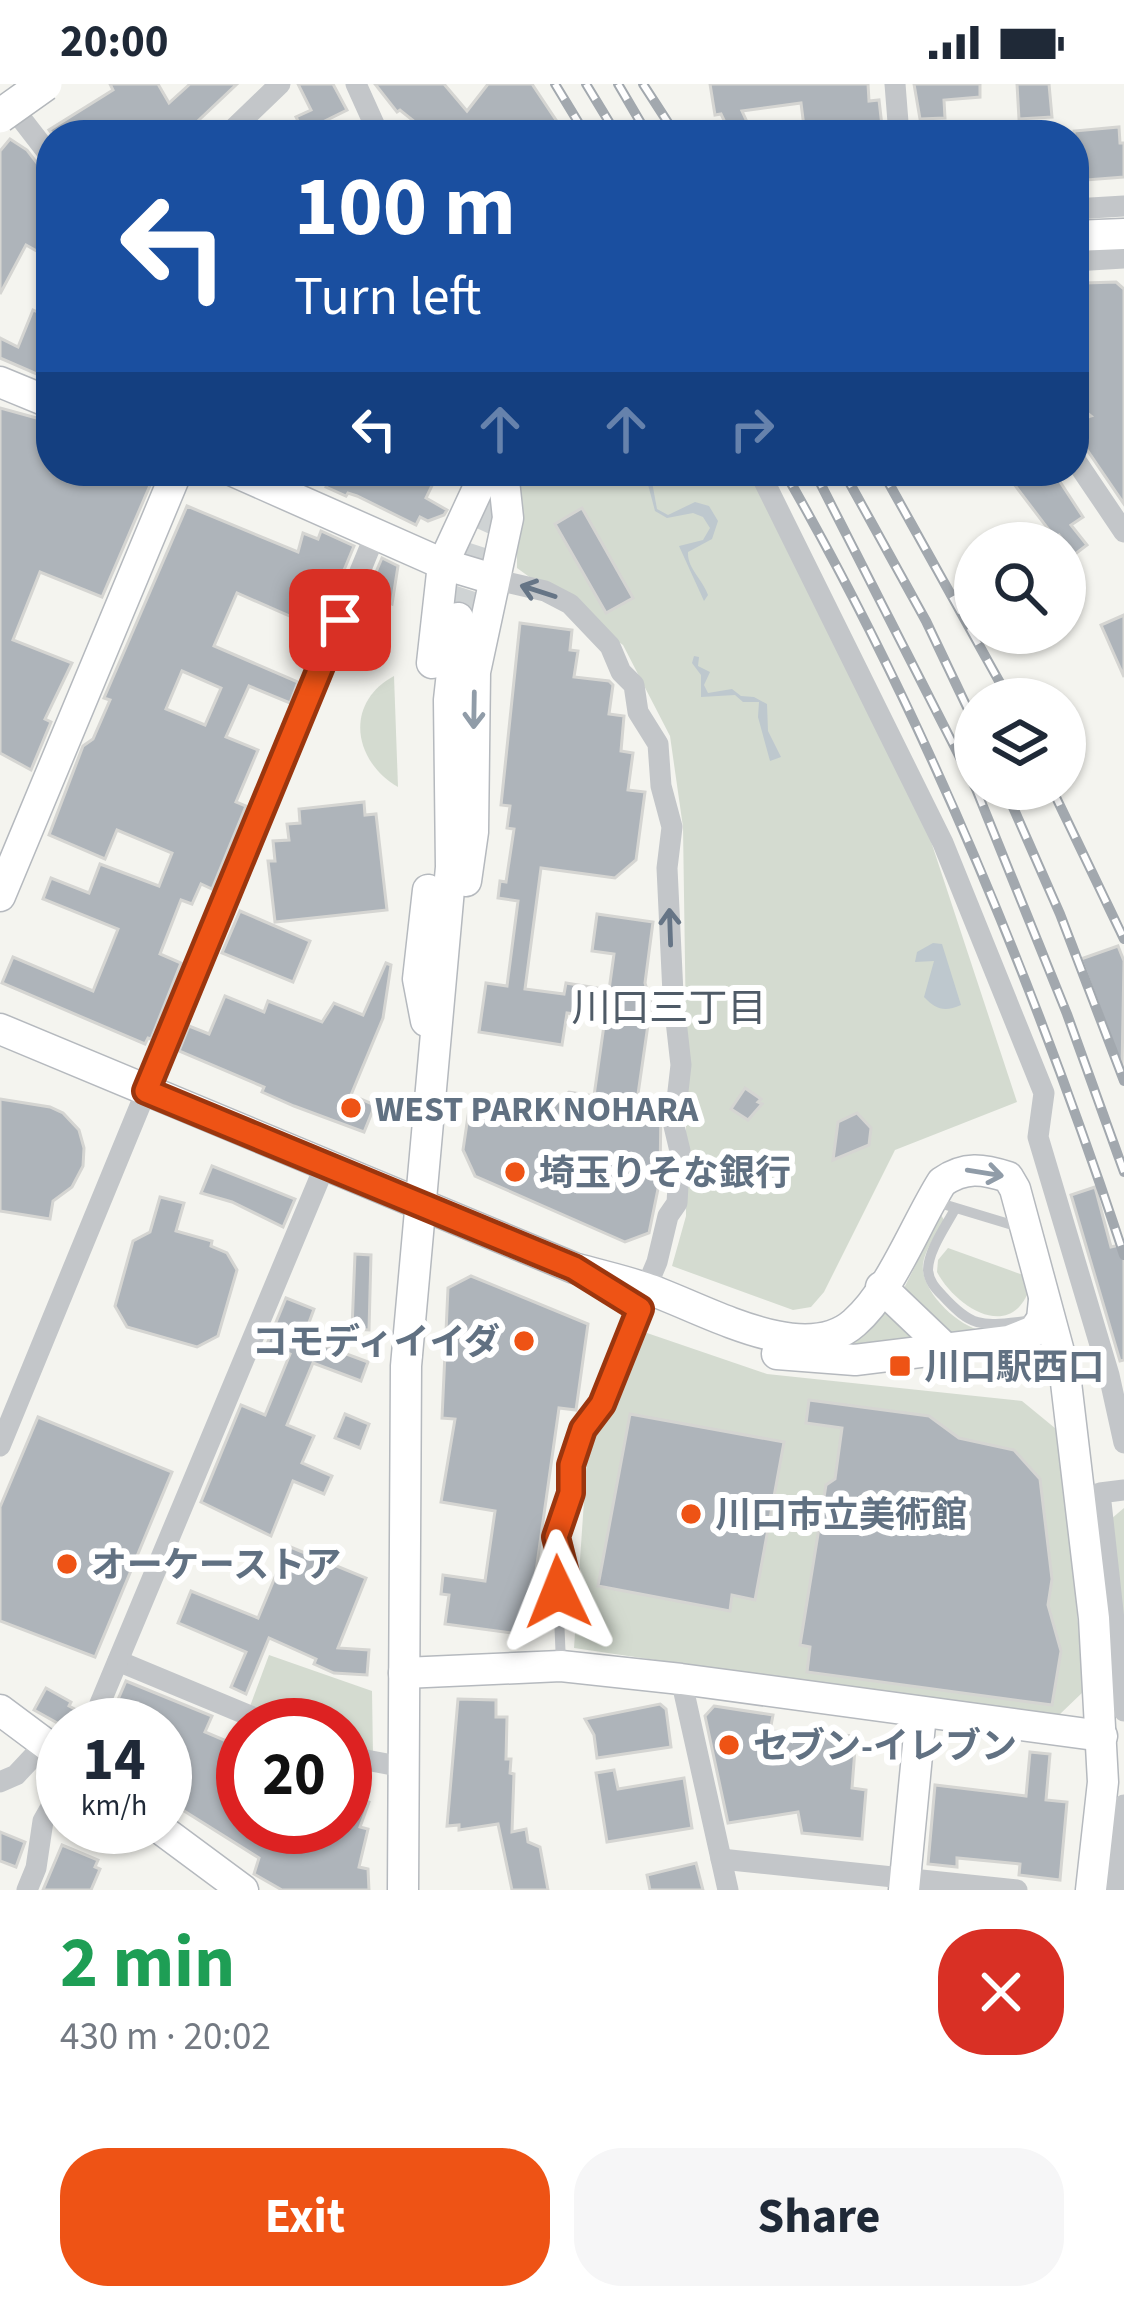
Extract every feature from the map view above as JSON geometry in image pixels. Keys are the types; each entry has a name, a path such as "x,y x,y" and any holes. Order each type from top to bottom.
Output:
{"main road":[{"path":"0,116 45,84"}],"street":[{"path":"243,120 280,84"},
{"path":"356,84 372,120"},
{"path":"895,84 898,120"},
{"path":"0,104 20,117 36,138"},
{"path":"1089,208 1124,206"},
{"path":"1089,235 1124,234"},
{"path":"1089,260 1124,258"},
{"path":"0,382 36,392"},
{"path":"1089,480 1124,532"},
{"path":"0,896 171,486"},
{"path":"266,486 443,564 545,590 569,604 610,646 634,685 638,712 658,744 661,786 672,827 668,868 681,1065 674,1126 680,1151 677,1203 668,1216 643,1298"},
{"path":"432,1057 418,979 430,868 428,701 443,564 480,486"},
{"path":"432,1057 449,1013 473,832 475,672 508,518 505,486"},
{"path":"766,486 943,842 1044,1094 1038,1137 1109,1375 1124,1443"},
{"path":"0,1446 375,535"},
{"path":"403,1890 406,1366 451,867 448,700 458,619"},
{"path":"0,1029 760,1350 800,1359 855,1360 945,1348 1037,1319"},
{"path":"103,1698 326,1163"},
{"path":"643,1298 753,1330 806,1340 828,1338 856,1322 943,1204 941,1182 956,1172 992,1172 1008,1178 1028,1230 1037,1319 1072,1444"},
{"path":"881,1287 945,1348"},
{"path":"1037,1319 1065,1374 1113,1746 1090,1890"},
{"path":"1124,1490 1100,1493 1124,1711"},
{"path":"118,1660 216,1701"},
{"path":"404,1673 561,1666 681,1679 1113,1746"},
{"path":"681,1679 728,1890"},
{"path":"0,1710 36,1737"},
{"path":"904,1884 921,1714"},
{"path":"372,1761 404,1767"},
{"path":"0,1782 36,1762"},
{"path":"1118,1890 1124,1805"},
{"path":"192,1852 244,1890"},
{"path":"27,1890 38,1854"},
{"path":"722,1858 904,1884 1017,1890"}],"lane":[{"path":"1028,1230 943,1204 928,1274 969,1322 1037,1319"},
{"path":"561,1666 558,1592 566,1577 556,1537 571,1493 571,1465 583,1429 602,1404 643,1298"}],"shaded area":[{"path":"517,486 760,486 919,805 1017,1102 895,1150 824,1292 811,1307 793,1310 672,1266 686,1216 686,1030 683,827 670,736 623,645 517,568"},
{"path":"648,486 653,486 657,509 668,515 695,502 709,506 718,521 712,539 688,552 708,595 704,601 679,546 703,540 710,528 703,517 693,513 667,518 655,511"},
{"path":"694,656 699,657 698,666 710,672 704,685 708,693 732,689 767,704 768,731 781,757 770,761 758,717 759,702 743,702 735,695 701,697 701,675 692,663"},
{"path":"394,676 398,787 371,762 360,732 367,701"},
{"path":"933,943 942,944 961,1005 950,1009 924,997 934,961 915,962 917,952"},
{"path":"941,1215 944,1220 926,1253 924,1274 942,1306 982,1331 952,1338 903,1290"},
{"path":"948,1248 1026,1276 1030,1287 1022,1304 998,1316 970,1307 937,1272 938,1260"},
{"path":"887,1307 930,1342 830,1354 873,1326"},
{"path":"647,1333 767,1374 1022,1401 1061,1433 1084,1691 1059,1715 1049,1718 574,1648 587,1457 636,1337"},
{"path":"1124,1508 1124,1632 1111,1519"},
{"path":"269,1655 372,1691 373,1756 372,1698 253,1698"}],"building":[{"path":"110,84 158,84 169,103 190,84 237,84 199,120 65,120 113,90"},
{"path":"298,84 333,84 347,110 327,120 298,120 311,110"},
{"path":"375,84 444,84 467,111 488,84 532,84 556,120 412,120 397,112"},
{"path":"710,84 868,84 869,101 879,100 881,120 803,120 801,103 742,111 746,120 715,115"},
{"path":"914,84 980,84 980,97 944,100 945,118 920,119"},
{"path":"1017,84 1049,84 1052,117 1019,119"},
{"path":"1119,127 1124,177 1089,180 1089,130"},
{"path":"10,139 36,162 36,251 26,245 0,294 0,151"},
{"path":"1116,282 1124,289 1124,504 1089,453 1089,283"},
{"path":"36,311 36,374 0,358 0,338 18,347"},
{"path":"0,408 36,418 36,486 150,486 102,597 40,572 13,640 72,663 45,719 51,722 31,770 0,753"},
{"path":"432,486 426,498 447,510 428,521 420,517 416,525 357,496 326,487"},
{"path":"1015,486 1063,486 1083,517 1076,522 1043,522"},
{"path":"187,506 298,552 303,533 318,539 321,531 354,546 317,635 300,628 303,622 237,593 214,646 298,682 290,703 249,686 226,737 258,750 236,802 246,806 212,889 201,884 192,904 181,900 160,954 181,963 145,1044 2,983 13,957 93,991 118,929 43,899 51,878 89,893 100,864 159,886 172,853 117,830 105,859 49,835 83,746 93,739 110,700 104,698","holes":["182,671 221,688 205,725 166,709"]},
{"path":"582,508 633,598 606,613 555,524"},
{"path":"382,558 398,566 392,604 367,593"},
{"path":"1124,615 1124,677 1101,625"},
{"path":"520,623 572,630 570,650 578,651 574,677 613,685 609,714 624,716 621,751 633,753 628,790 645,792 636,860 615,878 541,868 525,989 564,994 566,983 609,990 614,954 592,951 597,914 653,922 645,983 647,990 653,990 637,1101 661,1105 660,1179 649,1233 625,1242 475,1176 463,1150 471,1096 551,1108 569,1092 594,1096 605,1018 567,1013 562,1045 479,1032 486,983 507,986 518,901 498,898 500,881 506,882 514,829 507,828 510,806 501,805"},
{"path":"364,802 365,815 376,814 387,910 275,922 268,861 275,861 273,841 289,840 287,824 300,823 299,809"},
{"path":"240,911 310,941 293,982 222,953"},
{"path":"1118,946 1124,961 1122,1069 1081,959"},
{"path":"386,963 391,965 383,1018 351,1095 375,1105 364,1132 262,1092 264,1087 179,1051 189,1026 209,1034 225,996 264,1012 268,1001 322,1022 334,1003 363,1015"},
{"path":"745,1088 762,1104 748,1120 731,1109"},
{"path":"0,1099 50,1107 79,1130 83,1166 72,1187 53,1201 50,1219 0,1211"},
{"path":"857,1113 871,1128 869,1145 833,1160 838,1122"},
{"path":"212,1166 295,1199 283,1227 201,1193"},
{"path":"1095,1187 1111,1247 1124,1244 1124,1360 1120,1361 1071,1195"},
{"path":"160,1197 184,1203 176,1231 212,1241 211,1246 227,1253 237,1270 218,1336 197,1347 127,1327 115,1306 133,1241 150,1232"},
{"path":"355,1254 371,1255 369,1330 352,1329"},
{"path":"471,1276 588,1324 576,1410 559,1408 527,1635 445,1624 449,1595 441,1594 443,1575 485,1581 495,1511 441,1502 455,1419 442,1418 448,1288"},
{"path":"286,1298 314,1309 307,1328 274,1327"},
{"path":"274,1327 368,1362 361,1381 313,1363 287,1425 314,1436 302,1463 332,1476 324,1494 293,1481 271,1536 201,1502 241,1405 265,1415 290,1354 267,1344"},
{"path":"809,1400 929,1416 959,1438 1014,1450 1040,1479 1052,1579 1048,1605 1061,1651 1052,1705 807,1672 810,1647 800,1645 826,1485 835,1479 842,1428 806,1423"},
{"path":"345,1414 369,1424 360,1448 335,1438"},
{"name":"川口市立美術館","path":"630,1414 784,1442 755,1600 732,1595 730,1611 598,1586"},
{"name":"オーケーストア","path":"38,1417 172,1472 95,1657 0,1621 0,1507"},
{"path":"288,1546 366,1578 338,1648 369,1650 367,1675 334,1673 314,1664 316,1659 269,1638 246,1694 231,1687 246,1652 178,1623 191,1591 258,1618"},
{"path":"126,1681 168,1698 119,1698"},
{"path":"46,1688 64,1698 41,1698"},
{"path":"458,1699 496,1700 496,1717 507,1717 506,1759 511,1759 510,1773 514,1774 512,1832 526,1829 528,1842 540,1847 548,1890 512,1890 498,1824 459,1830 459,1825 447,1826"},
{"path":"660,1704 666,1709 671,1747 597,1758 594,1735 585,1719"},
{"path":"714,1706 773,1715 770,1731 856,1736 852,1788 866,1790 862,1839 802,1833 798,1812 728,1823 705,1716"},
{"path":"192,1708 212,1716 205,1732 216,1737 216,1831 192,1816"},
{"path":"1030,1752 1050,1754 1046,1800 1067,1802 1060,1880 1019,1875 1020,1864 957,1858 957,1867 928,1864 935,1785 1026,1796"},
{"path":"614,1770 618,1789 684,1778 692,1828 607,1842 596,1773"},
{"path":"0,1832 25,1842 16,1867 0,1861"},
{"path":"58,1854 84,1854 98,1860 95,1867 100,1869 91,1890 43,1890"},
{"path":"253,1854 362,1854 359,1867 368,1869 369,1890 282,1890 254,1874 259,1858"},
{"path":"696,1863 703,1890 650,1890 647,1875"}],"tunnel":[{"path":"458,618 483,541 508,487"}],"railway":[{"path":"555,84 577,120"},
{"path":"586,84 608,120"},
{"path":"618,84 639,120"},
{"path":"643,84 666,120"},
{"path":"792,486 885,660 974,855 1053,1054 1124,1255"},
{"path":"822,486 954,746"},
{"path":"851,486 954,680"},
{"path":"890,486 997,678"},
{"path":"984,810 1067,1014 1124,1172"},
{"path":"1014,810 1124,1081"},
{"path":"1062,810 1124,939"}],"place":[{"name":"WEST PARK NOHARA","path":"351,1108"},
{"name":"埼玉りそな銀行","path":"515,1172"},
{"name":"コモディイイダ","path":"524,1341"},
{"name":"川口駅西口","path":"900,1366"},
{"name":"川口市立美術館","path":"691,1514"},
{"name":"オーケーストア","path":"67,1564"},
{"name":"セブン-イレブン","path":"729,1745"}],"district":[{"name":"川口三丁目","path":"669,1007"}],"route":[{"path":"340,620 146,1091 574,1268 640,1309 602,1404 583,1429 571,1465 571,1493 556,1537 566,1577 558,1592"}]}
